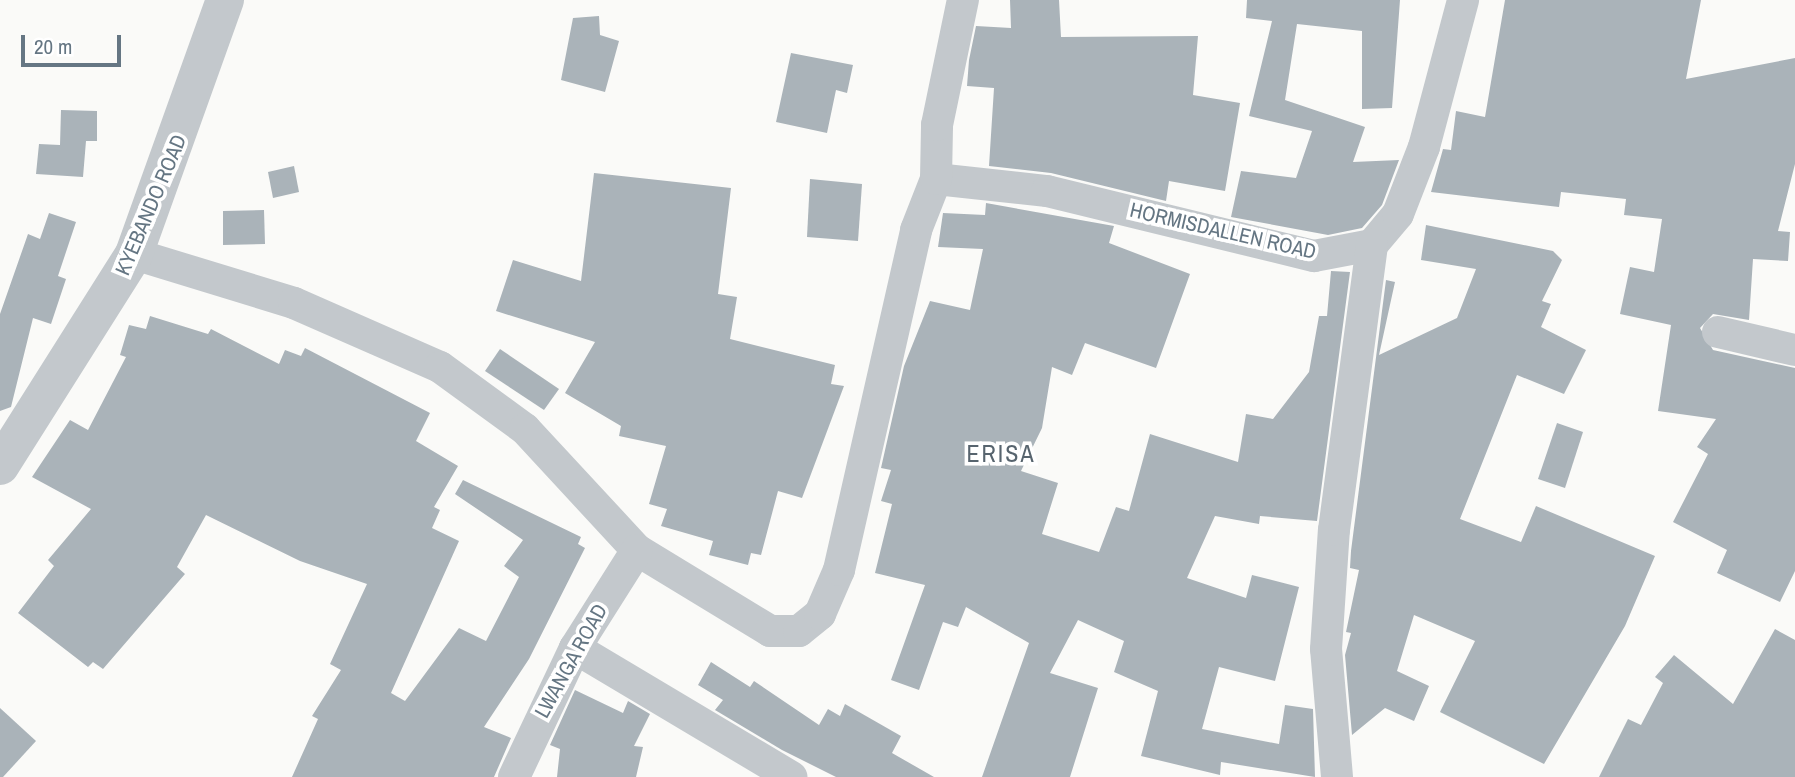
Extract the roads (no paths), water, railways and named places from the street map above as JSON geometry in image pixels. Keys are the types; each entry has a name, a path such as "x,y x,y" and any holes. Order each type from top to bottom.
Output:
{"street":[{"name":"KYEBANDO ROAD","path":"0,466 134,254 225,0"},
{"path":"134,254 294,303 440,367 525,429 637,550 770,632 799,631 820,614 839,570 916,230 936,179 937,125 963,0"},
{"path":"1337,777 1326,649 1335,517 1372,245 1398,214 1424,147 1463,0"},
{"name":"HORMISDALLEN ROAD","path":"936,179 1047,191 1314,256 1372,245"},
{"path":"1718,332 1795,350"},
{"name":"LWANGA ROAD","path":"514,777 575,648 637,550"},
{"path":"575,648 791,777"}],"district":[{"name":"ERISA","path":"1001,454"}]}
